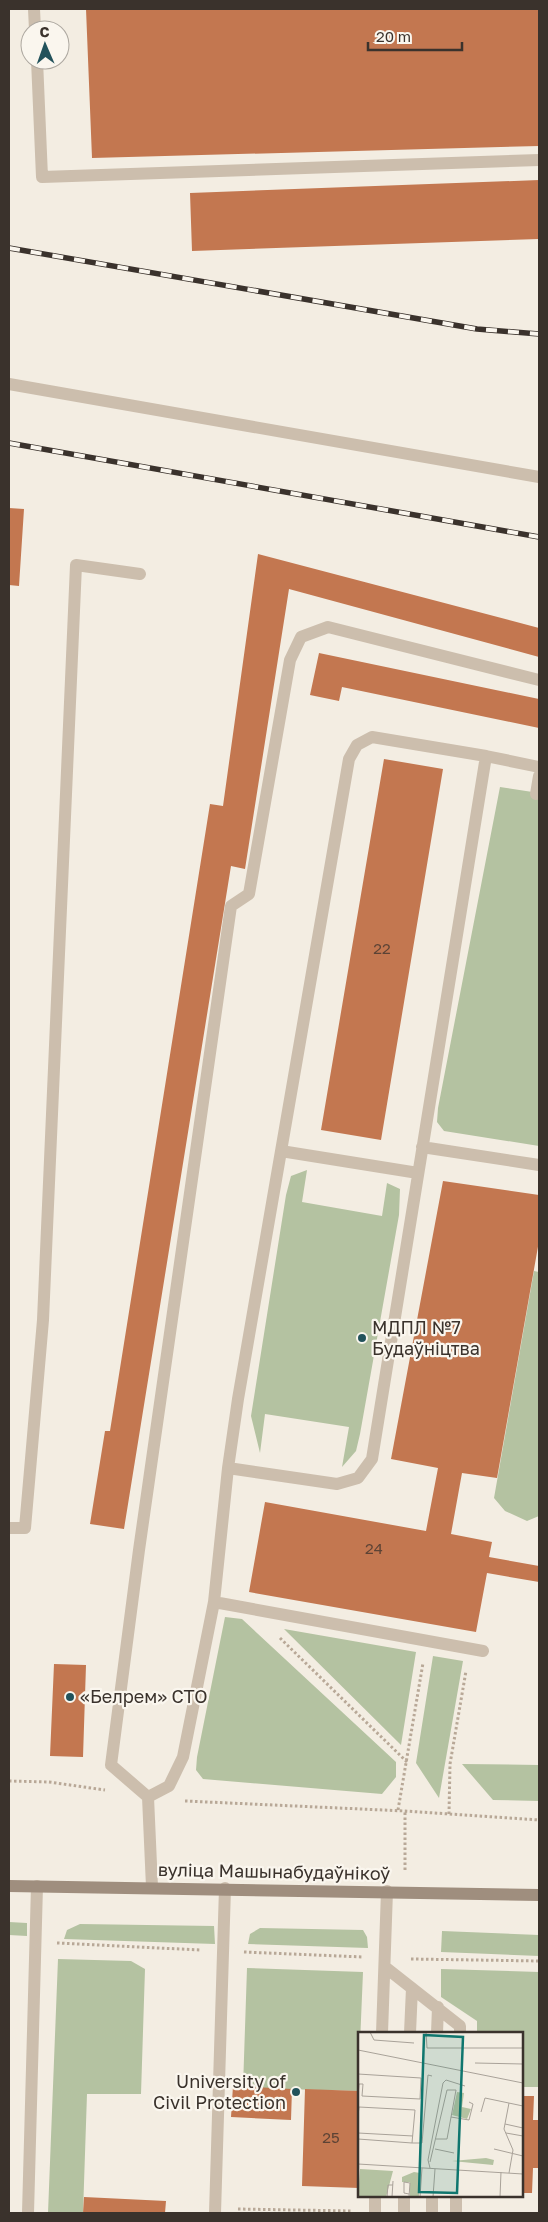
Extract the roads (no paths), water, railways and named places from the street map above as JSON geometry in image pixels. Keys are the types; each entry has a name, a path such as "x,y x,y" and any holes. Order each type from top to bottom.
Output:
{"main road":[{"name":"вуліца Машынабудаўнікоў","path":"9,1886 405,1891 539,1895"}],"lane":[{"path":"37,70 42,177 539,160"},
{"path":"9,384 539,478"},
{"path":"9,1528 25,1528 43,1320 76,565 140,574"},
{"path":"152,1887 148,1797 112,1765 139,1550 231,906 249,894 290,660 301,637 328,627 539,680"},
{"path":"148,1797 169,1786 178,1772 184,1757 214,1602 228,1468 238,1399 349,758 357,745 372,737 539,767"},
{"path":"228,1468 337,1484 358,1478 372,1459 486,756"},
{"path":"536,794 539,776"},
{"path":"422,1146 539,1165"},
{"path":"281,1151 418,1173"},
{"path":"214,1602 483,1651"},
{"path":"28,2213 37,1886"},
{"path":"215,2211 225,1888"},
{"path":"382,2032 386,1963 387,1891"},
{"path":"386,1963 412,1988 460,2026 460,2032"},
{"path":"410,2032 412,1988"},
{"path":"437,2032 438,2007"},
{"path":"375,2197 375,2212"},
{"path":"404,2197 404,2213"},
{"path":"432,2197 432,2213"},
{"path":"456,2197 456,2213"}],"railway":[{"path":"9,248 477,329 539,334"},
{"path":"9,443 539,537"}],"place":[{"name":"МДПЛ №7 Будаўніцтва","path":"362,1338"},
{"name":"«Белрем» СТО","path":"70,1697"},
{"name":"University of Civil Protection","path":"296,2092"}]}
